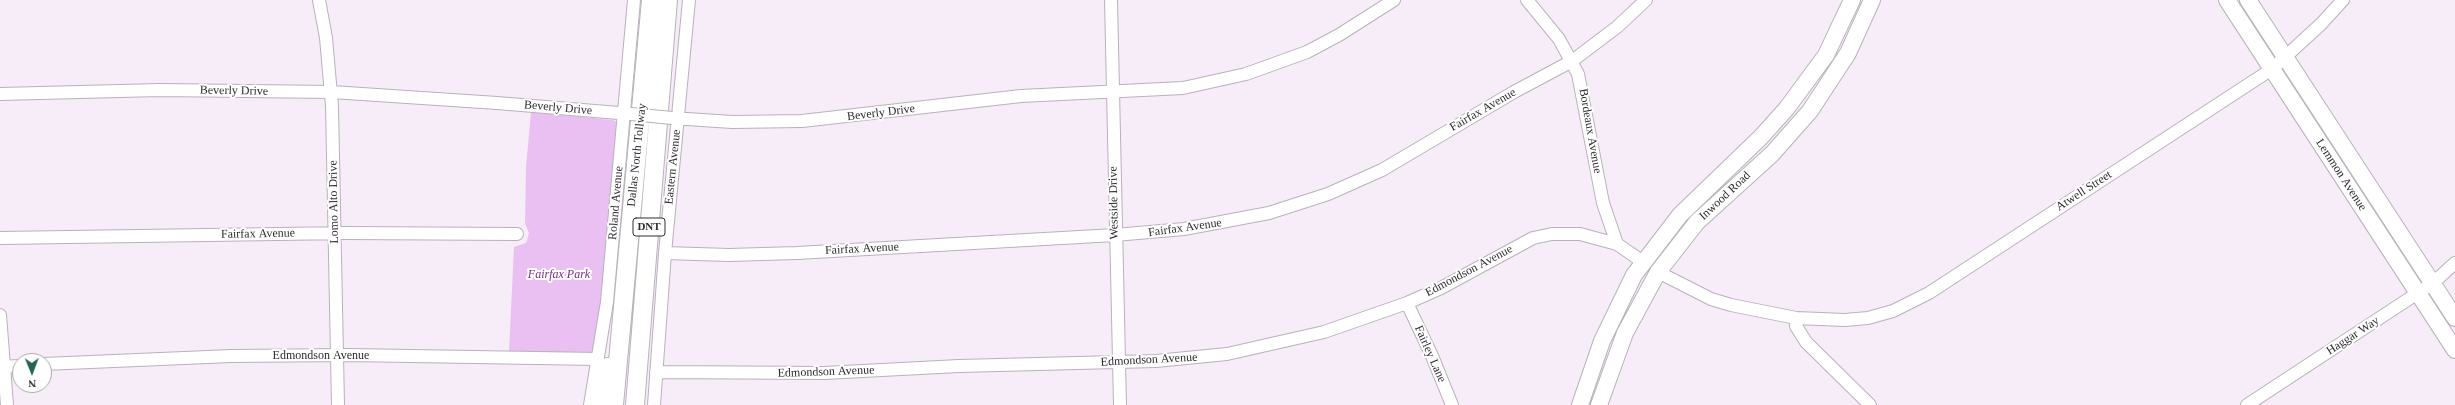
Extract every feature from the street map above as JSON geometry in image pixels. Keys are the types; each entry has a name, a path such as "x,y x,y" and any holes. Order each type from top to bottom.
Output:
{"highway":[{"name":"Dallas North Tollway","path":"614,405 651,0"},
{"name":"Dallas North Tollway","path":"635,405 668,0"},
{"path":"600,405 624,292"},
{"path":"639,361 639,405"}],"main road":[{"name":"Inwood Road","path":"1580,405 1602,341 1618,307 1643,262 1680,215 1761,137 1788,108 1814,74 1840,28 1852,0"},
{"name":"Inwood Road","path":"1599,405 1617,350 1654,278 1697,222 1772,154 1799,124 1831,81 1856,36 1872,0"},
{"name":"Lemmon Avenue","path":"2227,0 2455,350"},
{"name":"Lemmon Avenue","path":"2248,0 2455,318"},
{"path":"1840,28 1856,36"},
{"path":"2323,147 2335,151 2364,195 2374,194"},
{"path":"2372,221 2386,212"},
{"path":"1654,278 1656,244"},
{"path":"1643,262 1654,278"}],"street":[{"name":"Lomo Alto Drive","path":"319,0 332,92 338,405"},
{"name":"Roland Avenue","path":"590,405 609,282 627,114 634,0"},
{"name":"Eastern Avenue","path":"654,405 675,118 689,0"},
{"name":"Westside Drive","path":"1111,0 1114,92 1115,235 1120,405"},
{"name":"Beverly Drive","path":"0,94 160,90 332,92 497,103 675,118 762,123 802,121 1021,96 1183,88 1265,68 1307,52 1394,0"},
{"name":"Bordeaux Avenue","path":"1527,0 1559,39 1572,62 1584,96 1603,203 1617,244"},
{"name":"Fairfax Avenue","path":"665,253 729,255 797,253 1115,235 1169,231 1228,222 1269,213 1328,194 1382,170 1514,92 1572,62 1617,27 1646,0"},
{"name":"Atwell Street","path":"1796,318 1826,321 1868,318 1894,311 1915,301 2272,69 2321,24 2343,0"},
{"name":"Fairfax Avenue","path":"0,238 335,233 516,234"},
{"name":"Edmondson Avenue","path":"656,372 824,373 959,366 1184,359 1266,347 1330,330 1406,303 1448,284 1533,238 1552,234 1580,234 1617,244"},
{"path":"1617,244 1643,262"},
{"name":"Haggar Way","path":"2247,405 2433,284 2455,263"},
{"path":"1654,278 1731,305 1796,318 1796,326 1806,342 1870,405"},
{"name":"Fairley Lane","path":"1406,303 1432,356 1452,405"},
{"path":"0,315 7,405"},
{"name":"Edmondson Avenue","path":"52,364 223,356 337,355 598,359"}],"green space":[{"name":"Fairfax Park","path":"531,112 613,120 617,122 605,271 596,344 591,353 509,351 514,247 526,243 529,233 525,223 526,167"}]}
